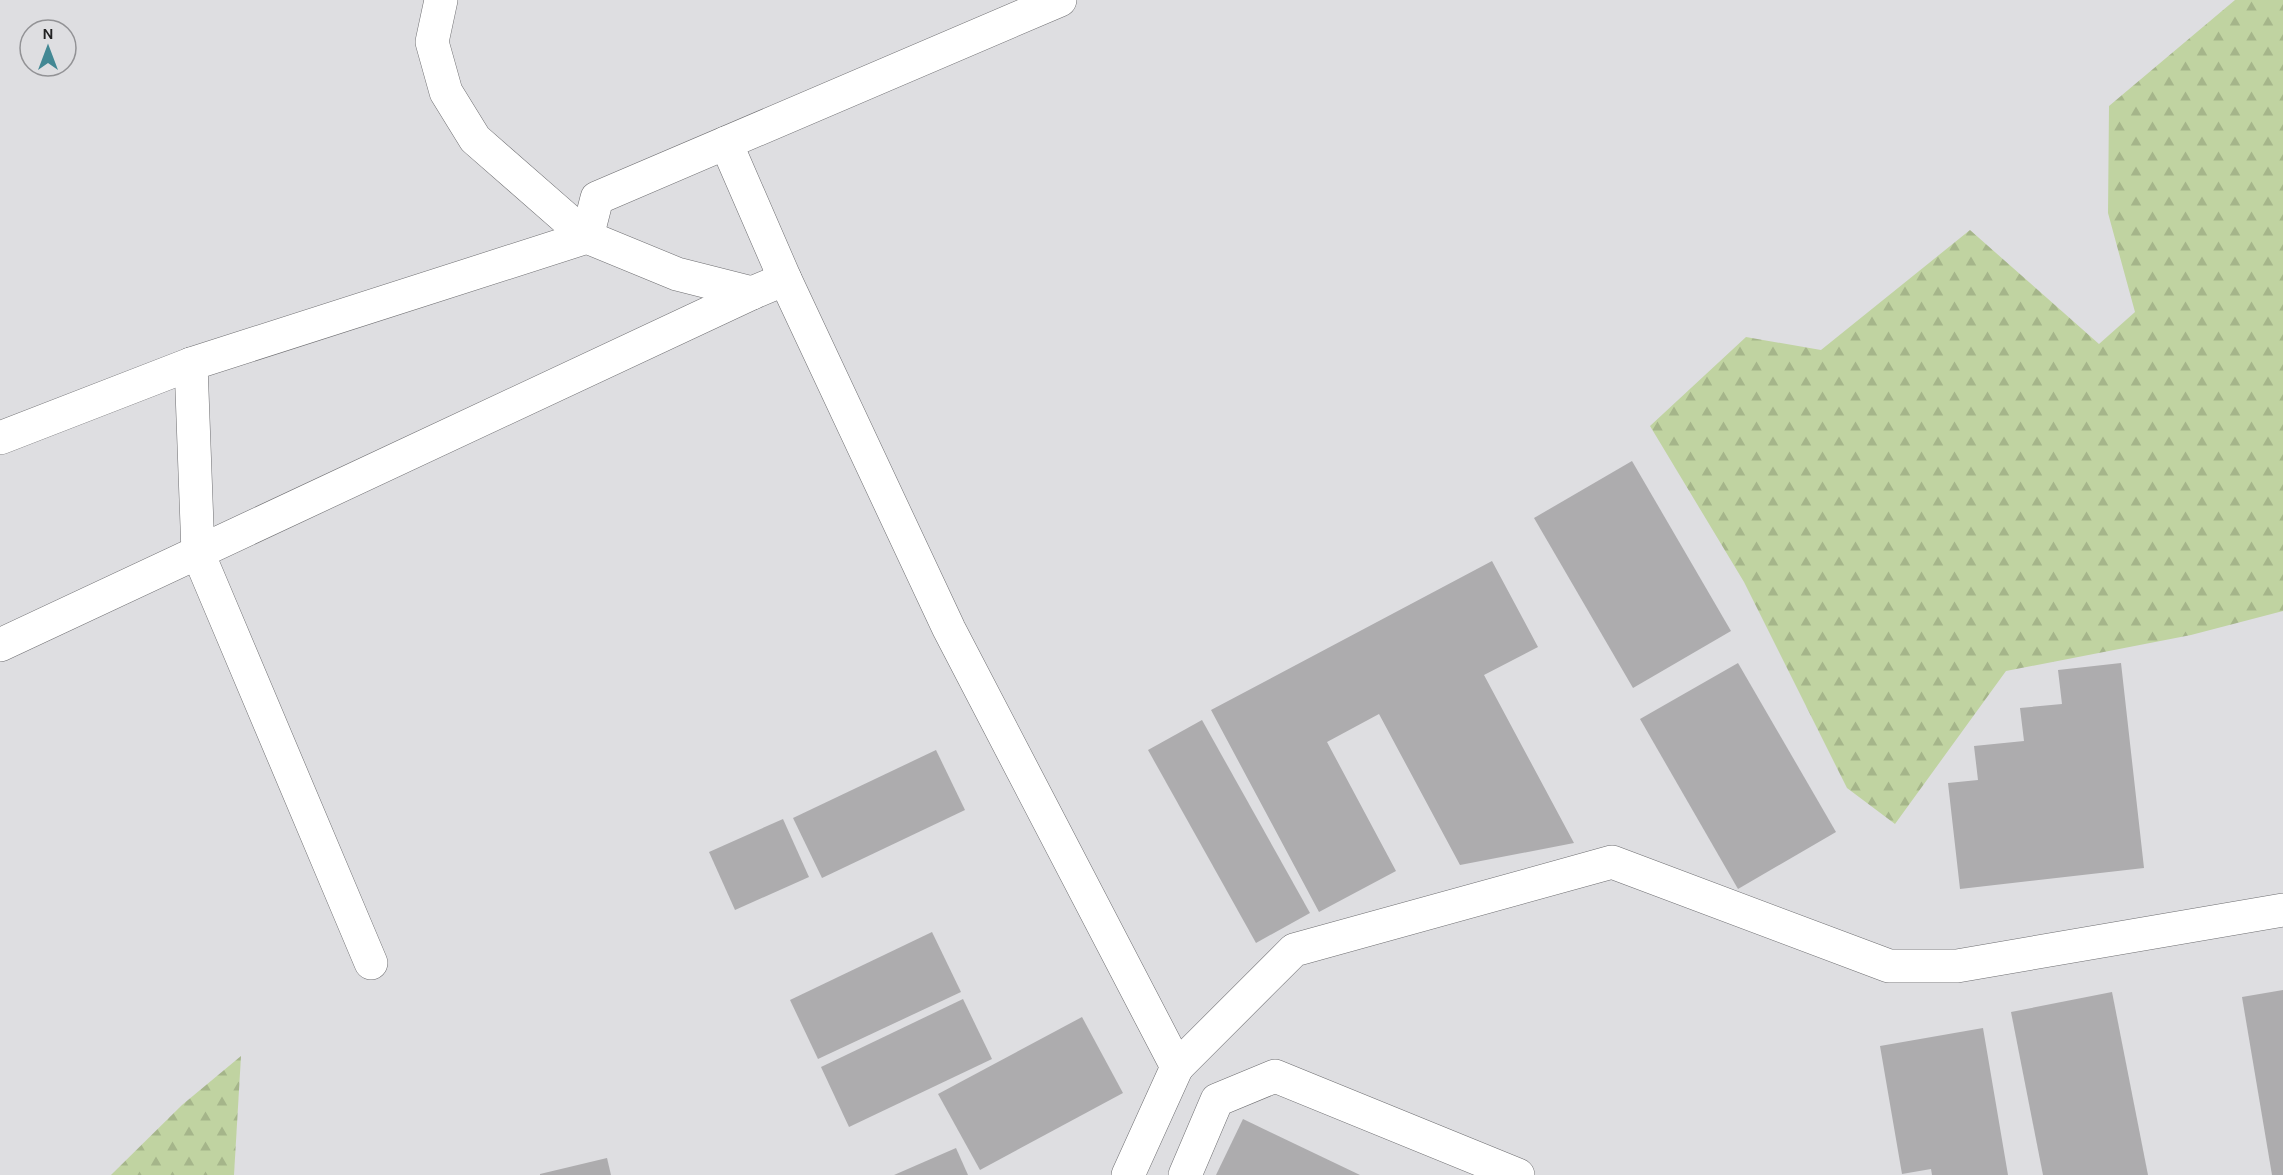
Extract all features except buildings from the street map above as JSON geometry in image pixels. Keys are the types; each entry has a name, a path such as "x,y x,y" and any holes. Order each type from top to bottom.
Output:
{"street":[{"path":"441,0 432,42 446,92 475,139 587,237 677,273 752,293"},
{"path":"587,237 597,198 1060,0"},
{"path":"726,143 785,279 950,629 1177,1067"},
{"path":"0,438 191,364 587,237"},
{"path":"0,645 785,279"},
{"path":"191,364 198,553 370,963"},
{"path":"1128,1175 1177,1067 1294,950 1612,861 1889,966 1957,966 2283,910"},
{"path":"1185,1175 1217,1100 1275,1076 1518,1175"}],"green space":[{"path":"2235,0 2283,0 2283,611 2191,635 2006,671 1895,824 1847,788 1744,582 1650,426 1746,337 1821,350 1970,230 2099,344 2135,312 2108,213 2109,106"},
{"path":"241,1056 234,1175 111,1175 182,1105"}]}
